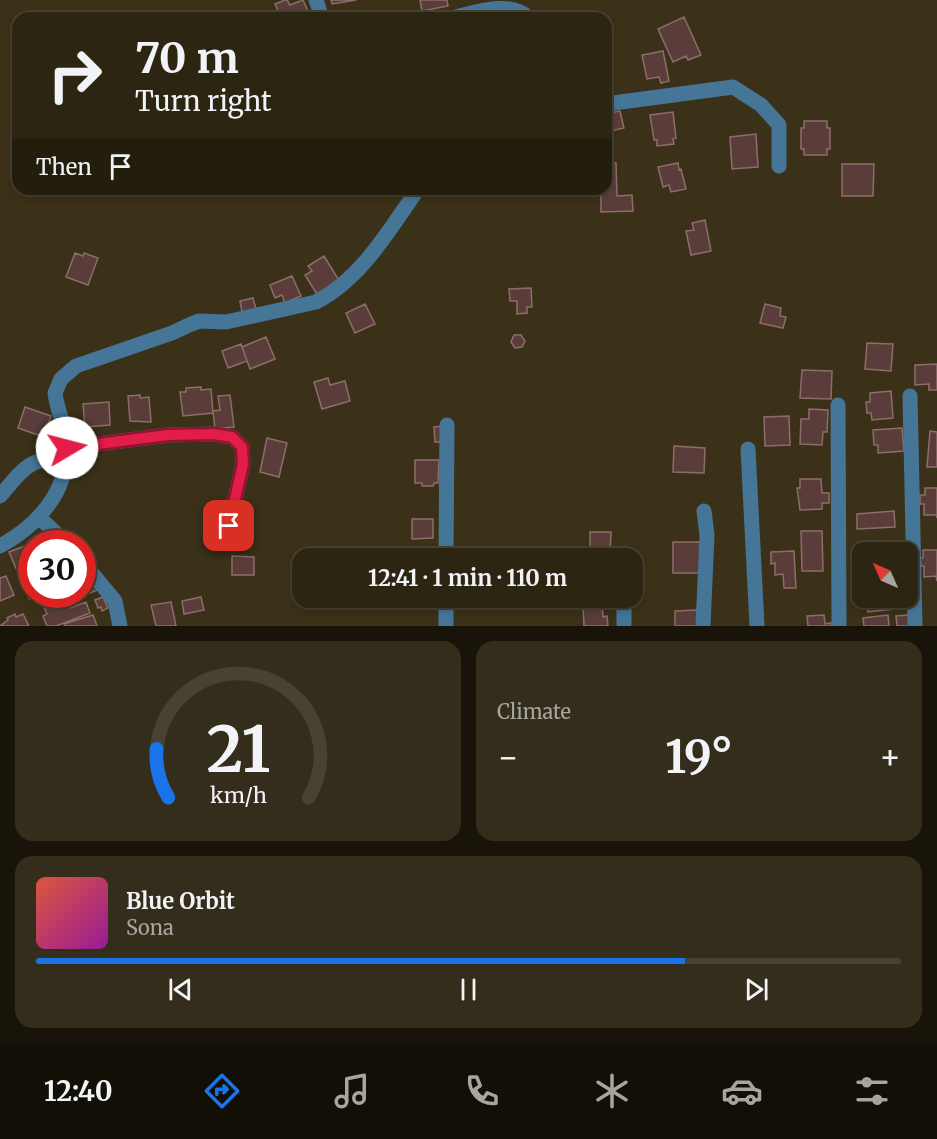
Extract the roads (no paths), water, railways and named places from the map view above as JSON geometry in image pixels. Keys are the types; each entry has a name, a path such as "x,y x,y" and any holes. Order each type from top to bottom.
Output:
{"street":[{"path":"480,12 512,8 524,12"},
{"path":"612,103 733,87 761,105 779,125 779,166"},
{"path":"0,546 25,531 39,517 54,496 66,470 67,448 55,393 62,380 76,366 199,321 226,322 316,302 326,297 348,279 381,242 414,195"},
{"path":"910,396 915,626"},
{"path":"838,405 837,594 839,626"},
{"path":"446,548 447,425"},
{"path":"67,448 168,435 214,434 232,437 242,447 243,464 229,526"},
{"path":"748,449 757,626"},
{"path":"0,496 30,464 50,461 66,470"},
{"path":"703,626 707,535 704,511"},
{"path":"39,517 52,530"},
{"path":"96,578 115,601 120,626"},
{"path":"446,608 446,626"},
{"path":"624,608 624,626"}]}
